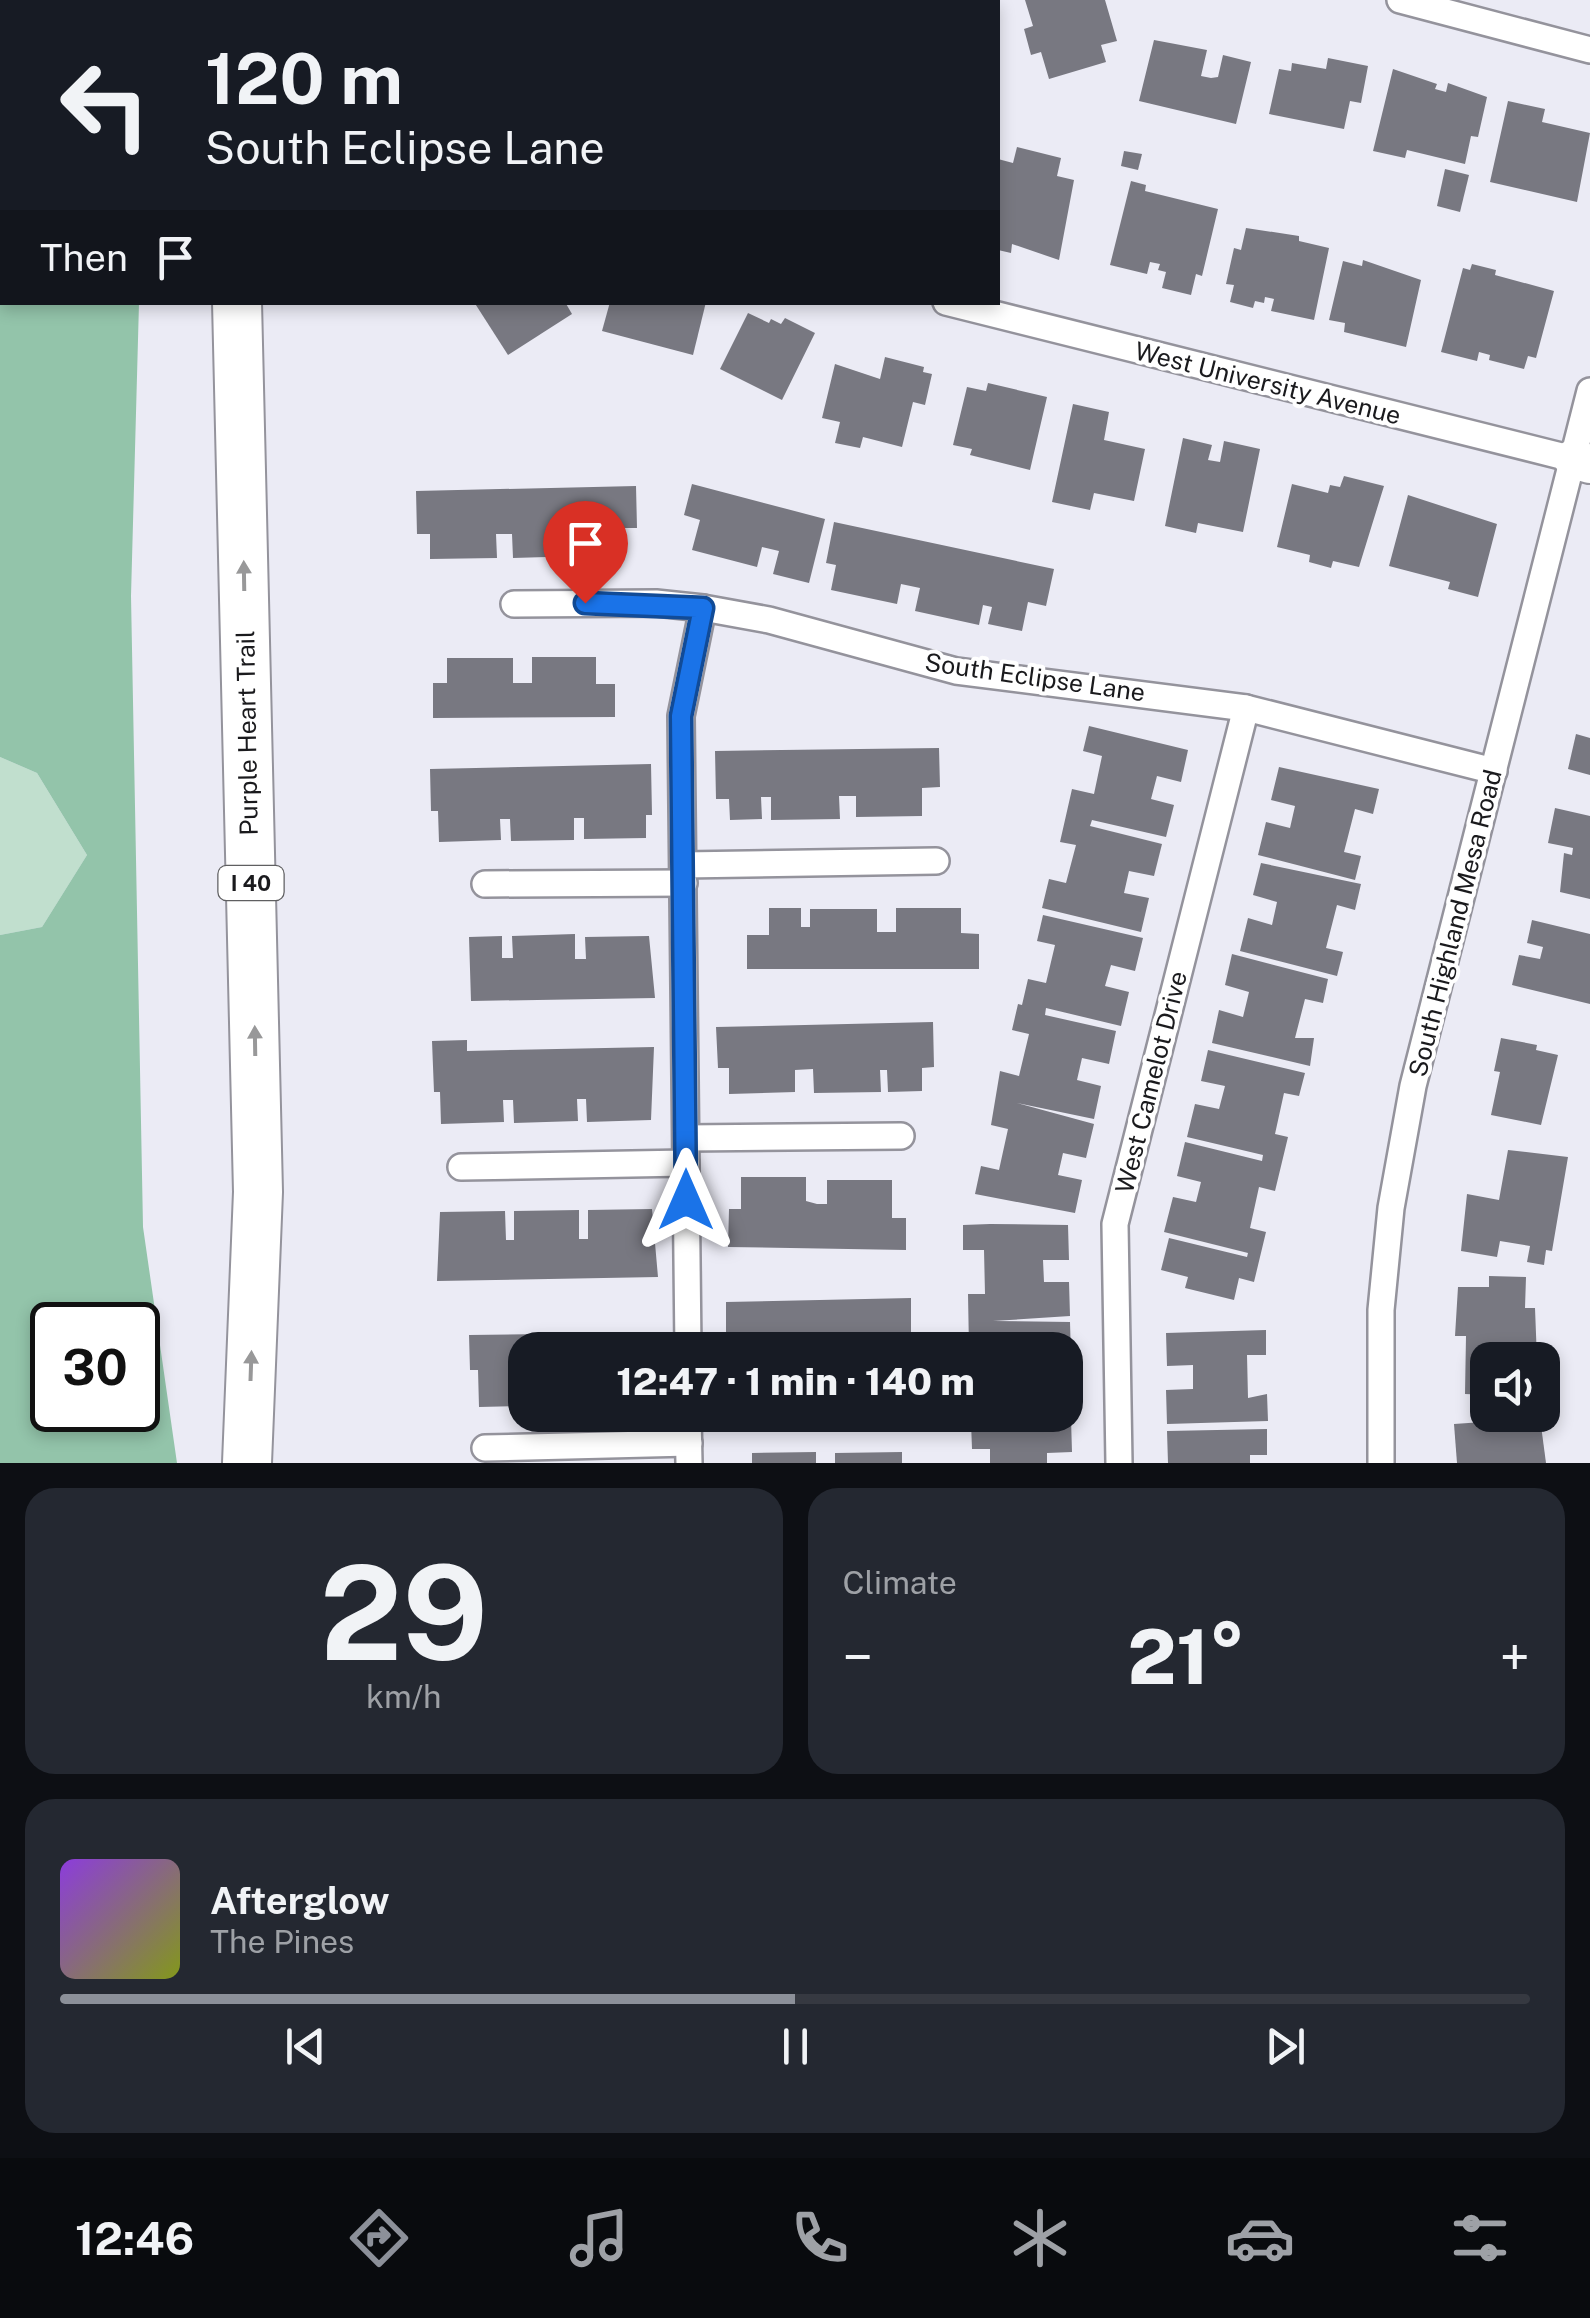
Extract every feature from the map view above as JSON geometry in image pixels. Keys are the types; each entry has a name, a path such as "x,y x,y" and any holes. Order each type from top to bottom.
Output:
{"highway":[{"name":"Purple Heart Trail","path":"238,305 258,1192 247,1463"}],"street":[{"path":"1400,0 1590,50"},
{"name":"West University Avenue","path":"958,305 1582,462"},
{"name":"South Highland Mesa Road","path":"1381,1463 1381,1310 1391,1208 1413,1086 1494,771 1582,462 1590,391"},
{"name":"South Eclipse Lane","path":"514,604 656,603 703,608 769,620 956,671 1246,708 1494,771"},
{"path":"688,1332 681,716 703,608"},
{"name":"West Camelot Drive","path":"1118,1463 1115,1224 1246,708"},
{"path":"485,884 936,861"},
{"path":"461,1167 901,1136"},
{"path":"485,1448 689,1453"}],"green space":[{"path":"0,305 139,305 131,596 143,1227 154,1302 30,1302 30,1432 160,1432 160,1345 177,1463 0,1463 0,935 42,927 87,855 37,773 0,757"},
{"path":"0,757 37,773 87,855 42,927 0,935"}],"building":[{"path":"1025,0 1105,0 1117,41 1101,45 1106,62 1049,79 1041,52 1031,55 1024,29 1033,26"},
{"path":"1154,40 1207,50 1201,76 1218,77 1223,55 1251,62 1236,124 1139,101"},
{"path":"1328,58 1368,66 1361,103 1350,101 1344,129 1269,114 1279,69 1291,71 1292,63 1326,69"},
{"path":"1393,69 1437,84 1435,89 1446,92 1448,83 1487,97 1478,137 1471,136 1465,164 1407,150 1405,158 1373,151"},
{"path":"1508,101 1545,109 1542,122 1590,133 1577,202 1490,182"},
{"path":"1017,147 1061,158 1057,176 1074,180 1059,260 1012,244 1011,253 1000,250 1000,160 1013,163"},
{"path":"1124,151 1142,154 1138,170 1121,166"},
{"path":"1445,169 1469,175 1460,212 1437,206"},
{"path":"1131,181 1146,185 1145,191 1218,209 1202,276 1196,274 1191,295 1162,288 1166,272 1158,270 1160,264 1150,262 1147,274 1110,265"},
{"path":"1246,228 1299,236 1299,241 1329,248 1314,320 1271,311 1274,299 1265,297 1264,303 1255,301 1253,308 1230,302 1234,285 1226,284 1234,248 1241,250"},
{"path":"1363,260 1421,280 1406,347 1344,332 1345,323 1329,320 1343,261 1362,266"},
{"path":"1472,264 1496,270 1495,275 1554,291 1536,358 1528,356 1524,369 1489,360 1490,355 1479,352 1477,361 1441,352 1463,268 1470,270"},
{"path":"476,305 567,305 572,314 508,355"},
{"path":"609,305 705,305 693,355 602,331"},
{"path":"748,313 769,323 771,319 781,324 785,318 815,333 782,400 720,369"},
{"path":"885,357 924,367 923,372 932,374 925,405 913,402 902,447 863,437 860,448 835,443 840,422 822,418 835,364 880,379"},
{"path":"988,383 1047,397 1030,470 970,455 972,449 953,445 967,387 986,391"},
{"path":"1073,404 1109,412 1104,440 1145,449 1134,501 1094,493 1090,510 1052,502"},
{"path":"1183,438 1212,445 1208,460 1220,462 1224,441 1260,449 1243,532 1198,523 1196,533 1165,526"},
{"path":"1344,476 1384,486 1359,567 1333,561 1331,568 1309,562 1310,555 1277,547 1292,484 1328,493 1330,485 1340,487"},
{"path":"692,484 825,519 809,583 773,574 779,551 762,547 757,567 692,550 700,520 684,515"},
{"path":"636,486 637,528 624,528 625,554 591,555 591,536 580,536 580,556 513,558 512,534 496,534 497,558 430,559 430,534 417,534 416,491"},
{"path":"1408,495 1497,524 1478,597 1448,589 1450,582 1389,566"},
{"path":"834,522 1054,569 1046,606 1028,602 1022,631 988,624 992,607 983,605 979,625 915,611 920,588 901,584 897,604 831,590 836,565 826,563"},
{"path":"532,657 596,657 596,684 615,684 615,717 433,718 433,683 447,683 447,658 513,658 513,683 532,683"},
{"path":"1089,726 1188,750 1181,782 1157,776 1151,799 1174,805 1166,837 1092,820 1090,826 1162,844 1154,876 1129,871 1124,893 1149,898 1141,932 1042,908 1049,879 1066,883 1076,845 1060,842 1072,789 1094,794 1102,756 1083,751"},
{"path":"1576,734 1590,738 1590,775 1568,769"},
{"path":"939,748 940,787 922,788 922,816 856,817 856,796 839,796 840,819 771,820 771,797 761,797 762,819 730,820 729,799 716,799 715,751"},
{"path":"651,764 652,815 646,815 646,838 584,839 584,818 574,818 574,840 511,841 510,819 500,819 501,840 439,842 438,811 431,811 430,769"},
{"path":"1279,767 1379,789 1373,814 1355,809 1344,852 1361,856 1355,880 1258,855 1266,822 1290,828 1295,806 1271,800"},
{"path":"1555,808 1590,816 1590,899 1560,892 1564,853 1572,855 1573,848 1548,843"},
{"path":"1261,863 1361,884 1355,910 1337,905 1326,948 1343,952 1337,976 1240,951 1248,918 1272,925 1277,902 1253,895"},
{"path":"769,908 801,908 801,927 810,927 810,909 877,909 877,932 896,932 896,908 961,908 961,933 979,934 979,969 747,969 747,935 769,935"},
{"path":"1043,915 1143,938 1135,971 1111,965 1105,986 1129,992 1121,1026 1046,1008 1045,1015 1116,1031 1109,1064 1082,1058 1077,1080 1101,1086 1094,1119 1017,1103 1094,1124 1086,1158 1063,1153 1058,1175 1082,1180 1075,1213 975,1194 981,1166 999,1170 1008,1129 991,1125 1000,1071 1019,1076 1029,1034 1012,1030 1018,1004 1022,1005 1028,979 1046,983 1055,945 1037,941"},
{"path":"1532,920 1590,934 1590,1004 1512,985 1519,955 1540,959 1543,947 1527,943"},
{"path":"575,934 575,959 586,959 585,937 649,936 655,998 471,1001 469,937 502,936 502,958 513,958 512,936"},
{"path":"1232,954 1328,979 1323,1003 1305,999 1295,1038 1314,1038 1310,1066 1212,1043 1219,1010 1243,1017 1249,992 1225,985"},
{"path":"933,1022 934,1067 922,1068 922,1091 888,1092 887,1070 880,1070 881,1092 814,1093 813,1069 795,1070 795,1092 729,1094 729,1068 718,1068 716,1027"},
{"path":"1501,1038 1537,1045 1536,1050 1558,1055 1541,1125 1491,1115 1500,1072 1494,1071"},
{"path":"467,1040 467,1051 654,1047 651,1120 587,1122 586,1099 577,1099 578,1121 514,1123 513,1100 503,1100 504,1122 441,1124 440,1092 434,1092 432,1041"},
{"path":"1208,1050 1305,1073 1299,1096 1284,1093 1275,1134 1288,1137 1275,1191 1259,1187 1250,1228 1266,1232 1254,1282 1239,1278 1234,1300 1185,1288 1188,1277 1161,1270 1169,1238 1247,1257 1248,1253 1164,1232 1173,1197 1196,1202 1201,1182 1177,1176 1185,1142 1262,1161 1263,1155 1187,1137 1195,1104 1219,1109 1225,1086 1201,1081"},
{"path":"1508,1150 1568,1157 1552,1251 1546,1250 1544,1265 1527,1262 1530,1246 1500,1241 1497,1257 1461,1251 1467,1194 1499,1200"},
{"path":"741,1177 806,1177 806,1201 817,1204 827,1204 827,1180 892,1180 892,1218 906,1218 906,1250 728,1247 729,1209 741,1209"},
{"path":"652,1209 658,1277 437,1281 440,1212 505,1211 506,1240 514,1240 514,1211 579,1210 579,1239 588,1239 588,1210"},
{"path":"963,1225 1068,1225 1069,1260 1043,1260 1044,1282 1069,1282 1070,1316 993,1321 1070,1322 1070,1332 969,1332 968,1294 985,1294 984,1250 963,1250"},
{"path":"1489,1276 1526,1277 1525,1308 1535,1308 1536,1342 1470,1342 1470,1394 1465,1394 1466,1336 1455,1336 1458,1287 1489,1287"},
{"path":"911,1298 911,1332 726,1332 726,1302"},
{"path":"1266,1330 1266,1355 1247,1355 1248,1398 1267,1394 1268,1421 1167,1424 1166,1390 1193,1389 1193,1365 1167,1366 1166,1333"},
{"path":"508,1334 508,1406 479,1407 478,1370 470,1370 469,1335"},
{"path":"1470,1423 1470,1432 1542,1432 1546,1463 1457,1463 1454,1424"},
{"path":"1267,1429 1267,1455 1250,1455 1250,1463 1168,1463 1167,1431"},
{"path":"971,1432 1071,1432 1072,1452 1047,1453 1047,1463 990,1463 990,1449 972,1449"},
{"path":"816,1452 816,1463 752,1463 752,1453"},
{"path":"902,1452 902,1463 835,1463 835,1453"}],"route":[{"path":"585,603 656,603 703,608 681,716 686,1200"}]}
